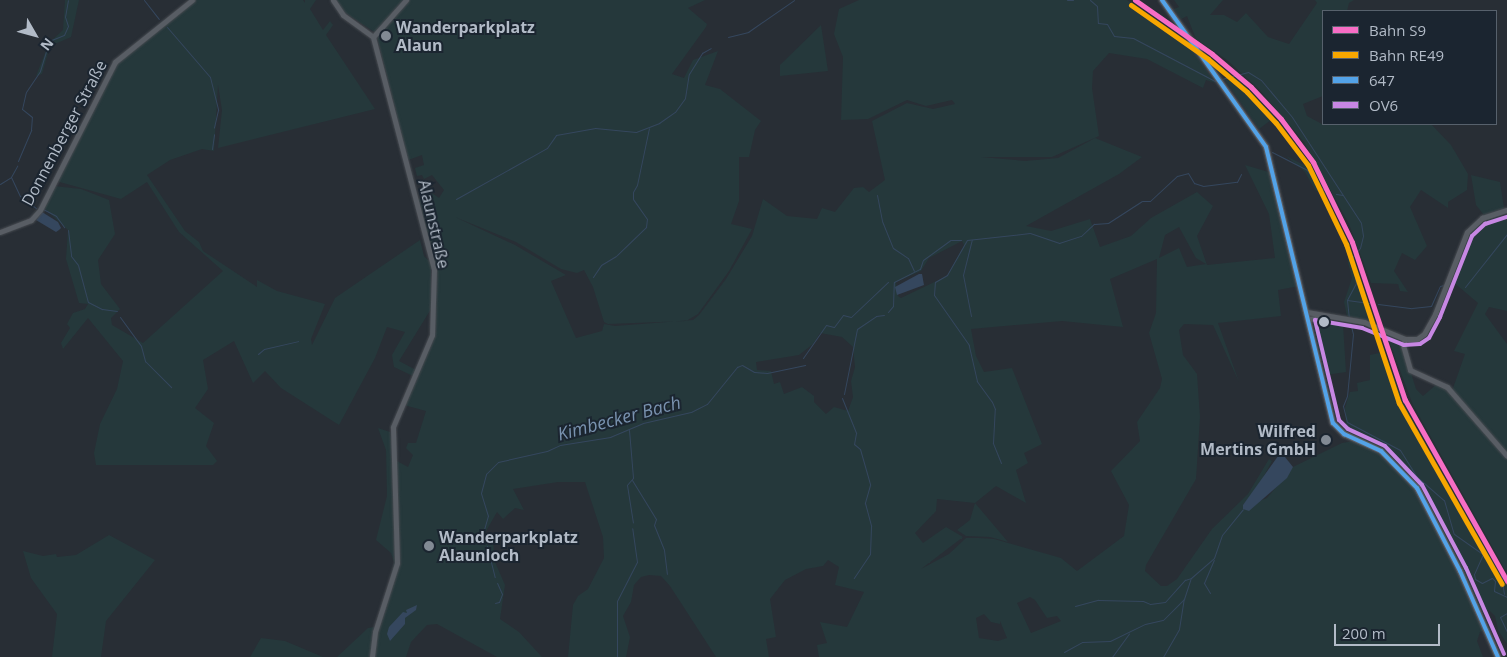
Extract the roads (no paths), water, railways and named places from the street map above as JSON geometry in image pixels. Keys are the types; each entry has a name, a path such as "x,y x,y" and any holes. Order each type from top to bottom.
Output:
{"main road":[{"path":"1162,0 1269,153 1332,420 1339,430 1387,456 1426,501 1498,657"}],"street":[{"name":"Donnenberger Straße","path":"0,232 31,220 40,210 115,62 192,0"},
{"path":"333,0 343,15 373,37 406,0"},
{"name":"Alaunstraße","path":"372,657 375,632 397,563 393,428 432,335 434,269 373,37"},
{"path":"1308,316 1359,321 1405,339 1417,339 1426,331 1470,228 1485,217 1507,210"},
{"path":"1405,339 1403,345 1410,370 1447,387 1507,456"}],"water":[{"path":"42,212 58,222 61,228 56,232 36,220"},
{"path":"922,274 924,285 897,295 895,287"},
{"path":"1281,452 1293,467 1287,478 1249,511 1243,509 1243,505"},
{"path":"417,605 416,610 405,618 405,624 390,641 387,634 389,627 403,612 407,613 406,610"}],"waterway":[{"path":"18,161 31,130 32,117 22,109 26,92 40,71 49,41 64,35 68,26 65,17 68,0"},
{"path":"144,0 159,19"},
{"path":"728,37 748,32 794,0"},
{"path":"1067,0 1073,0"},
{"path":"1090,0 1097,6 1098,23 1107,24 1114,36 1133,38 1215,81"},
{"path":"167,27 210,77 218,110 214,128"},
{"path":"456,199 547,148 556,135 595,128 636,132 659,123 675,112 685,98 689,74 702,53 711,48"},
{"path":"1222,79 1248,72 1261,80 1292,117 1361,223 1363,236 1360,248 1352,258 1356,283 1347,300 1349,318"},
{"path":"593,277 601,265 616,256 646,227 647,219 633,199 633,192 637,185 649,128"},
{"path":"212,149 214,134"},
{"path":"1272,152 1307,170 1316,184 1327,192"},
{"path":"0,184 11,177 17,166"},
{"name":"Kimbecker Bach","path":"1001,463 993,443 995,409 977,381 969,345 934,295 935,282 947,275 967,240 1030,233 1059,243 1081,236 1094,224 1108,223 1142,201 1150,201 1177,176 1188,173 1194,183 1203,186 1237,182 1241,174"},
{"path":"11,177 20,196 36,208"},
{"path":"1336,194 1343,195"},
{"path":"877,195 882,221 893,248 908,258 914,271"},
{"path":"43,209 56,216 64,227"},
{"path":"68,230 71,256 78,265 88,302 102,309 117,311"},
{"path":"1465,287 1507,234"},
{"name":"Kimbecker Bach","path":"888,312 893,306 894,282 920,269 923,260 951,240 961,240"},
{"path":"971,316 963,275 972,240"},
{"name":"Kimbecker Bach","path":"803,358 826,325 834,327 843,315 851,317 888,282"},
{"path":"1378,304 1412,308 1431,306 1440,286 1444,285"},
{"path":"1347,300 1369,303"},
{"path":"844,394 857,329 876,316 884,315"},
{"path":"120,317 141,346 145,361 171,387"},
{"path":"1350,322 1353,334 1347,396 1343,406 1347,422 1400,450 1416,476 1444,500 1454,534 1483,554 1474,574 1475,579 1482,583 1492,578 1495,581 1494,591 1507,597"},
{"path":"258,354 264,349 298,341"},
{"name":"Kimbecker Bach","path":"483,533 488,516 481,493 486,474 498,462 547,451 560,445 610,437 643,423 691,412 707,404 737,367 742,365 754,372 767,373 805,365"},
{"path":"842,398 856,433 854,444 860,449 870,485 865,503 871,526 870,554 854,578"},
{"path":"629,430 633,478 627,485 633,523"},
{"path":"632,480 656,519 654,525 664,550 667,574"},
{"path":"1064,652 1082,642 1110,641 1145,624 1163,620 1184,599 1191,578 1214,558 1222,535 1243,509"},
{"path":"617,657 617,601 637,562 632,528"},
{"path":"487,546 495,577"},
{"path":"1210,593 1204,583 1214,560"},
{"path":"1501,575 1504,594"},
{"path":"1075,606 1098,600 1143,601 1150,604 1165,602 1185,580 1191,578"},
{"path":"495,603 499,602 502,594 497,583"},
{"path":"1163,657 1179,629 1184,599"},
{"path":"1507,613 1500,617 1507,632"},
{"path":"1112,657 1129,634"}],"rail line":[{"name":"S9","path":"1135,0 1212,54 1251,87 1281,119 1313,162 1352,242 1405,400 1507,581"},
{"name":"RE49","path":"1131,5 1208,59 1247,92 1276,123 1308,165 1346,244 1399,403 1502,584"}],"place":[{"name":"Wanderparkplatz Alaun","path":"386,36"},
{"name":"Wilfred Mertins GmbH","path":"1326,440"},
{"name":"Wanderparkplatz Alaunloch","path":"429,546"}]}
